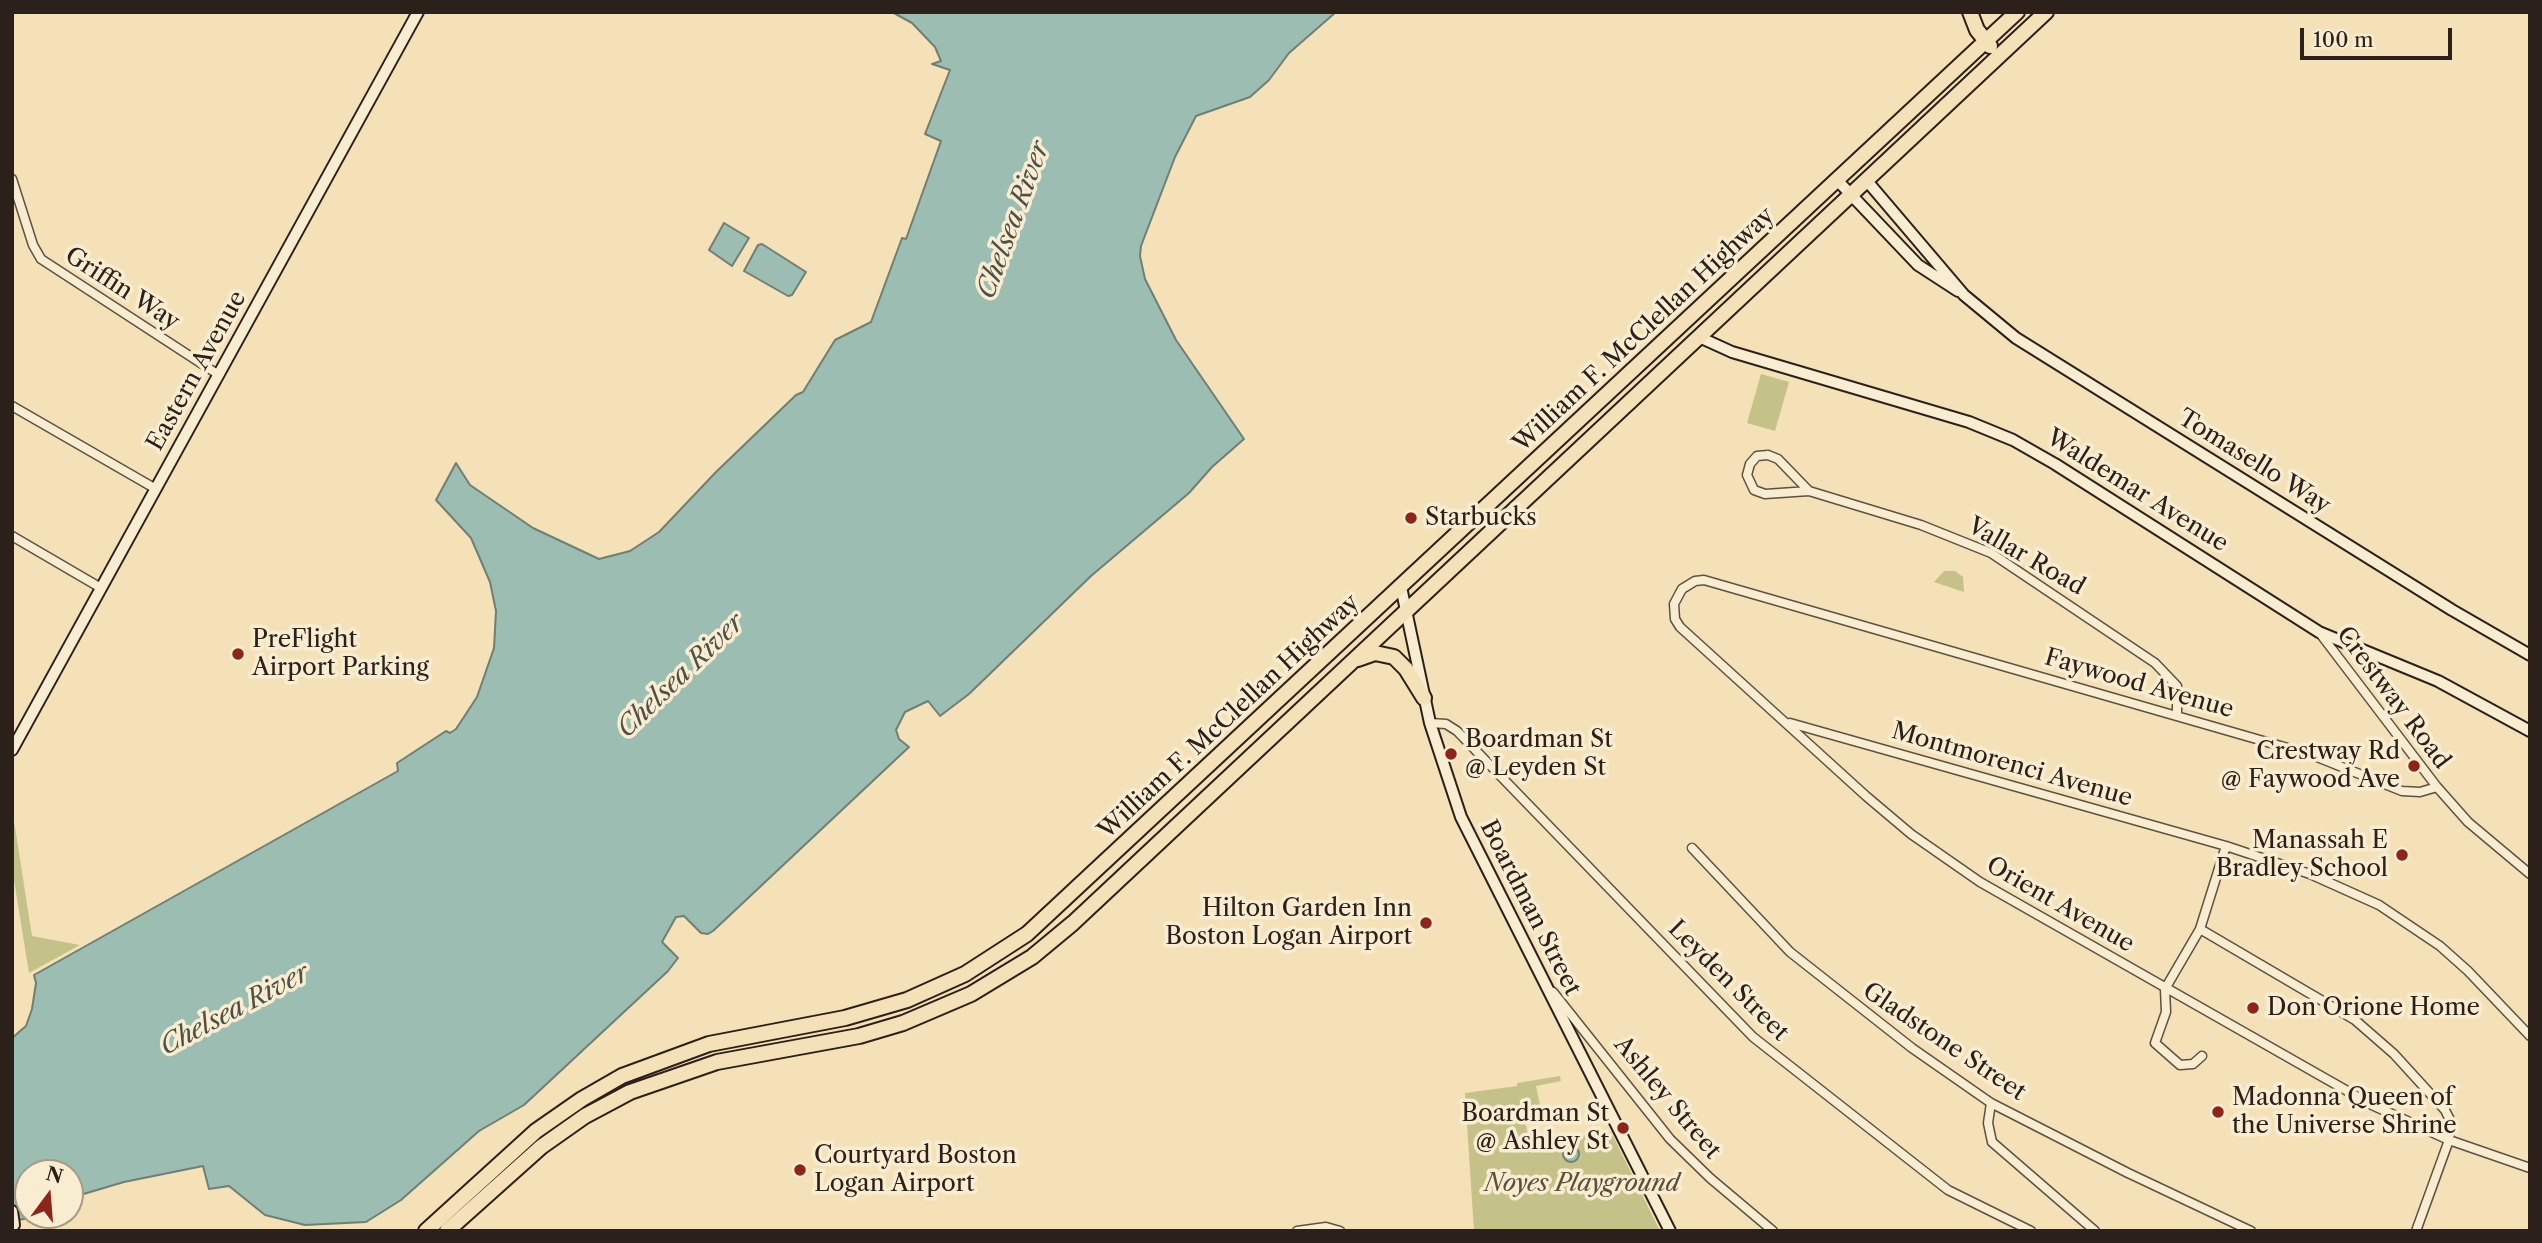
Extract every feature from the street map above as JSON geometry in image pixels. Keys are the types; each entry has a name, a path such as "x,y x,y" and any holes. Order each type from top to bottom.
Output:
{"highway":[{"path":"1970,12 1975,27 1999,56"},
{"name":"William F. McClellan Highway","path":"426,1231 536,1131 582,1099 622,1076 709,1044 836,1020 890,1006 949,982 1005,950 1063,904 2017,12"},
{"name":"William F. McClellan Highway","path":"447,1231 541,1147 576,1122 630,1092 717,1062 841,1040 894,1026 946,1006 995,981 1073,923 2046,12"},
{"path":"1350,663 1375,653 1391,656 1406,669 1424,698"}],"street":[{"name":"Eastern Avenue","path":"12,750 418,12"},
{"name":"Griffin Way","path":"12,180 33,245 41,259 219,375"},
{"name":"Tomasello Way","path":"1838,181 1918,265 1964,295 2033,350 2530,655"},
{"name":"Tomasello Way","path":"1867,181 1964,295"},
{"name":"Waldemar Avenue","path":"1699,337 1732,352 1976,424 2013,440 2319,632 2438,681 2530,731"},
{"path":"12,406 156,489"},
{"name":"Vallar Road","path":"1809,491 1778,459 1768,455 1757,456 1747,475 1749,484 1759,492 1809,491 1921,525 1991,553 2155,663 2177,686 2177,714"},
{"path":"12,536 101,588"},
{"name":"Faywood Avenue","path":"1704,580 2177,714 2353,768 2402,790 2420,792 2437,787"},
{"name":"Orient Avenue","path":"1704,580 1690,583 1679,592 1674,610 1677,623 1866,796 1949,861 2165,989 2372,1105 2449,1140 2530,1168"},
{"name":"Boardman Street","path":"1401,587 1430,723 1461,817 1670,1231"},
{"name":"Crestway Road","path":"2319,632 2437,787"},
{"name":"Montmorenci Avenue","path":"1787,722 2226,846 2310,874 2379,905 2440,946 2468,971 2530,1036"},
{"name":"Leyden Street","path":"1430,723 1446,724 1457,731 1753,1037 1948,1190 2031,1231"},
{"path":"2437,787 2468,822 2530,874"},
{"path":"2202,1056 2193,1064 2180,1065 2155,1043 2166,1012 2165,989 2200,929 2226,846"},
{"name":"Gladstone Street","path":"1692,848 1790,952 1912,1048 1991,1102 2128,1173 2251,1231"},
{"path":"2200,929 2355,1020 2371,1032 2445,1110 2451,1122 2449,1140 2416,1231"},
{"name":"Ashley Street","path":"1543,979 1670,1139 1710,1178 1773,1231"},
{"path":"1574,1044 1593,1040"},
{"path":"1991,1102 1988,1122 1992,1142 2095,1231"},
{"path":"12,1211 14,1224"},
{"path":"1297,1231 1326,1227 1340,1231"}],"green space":[{"path":"1761,374 1789,382 1775,431 1747,423"},
{"path":"1944,571 1955,571 1963,577 1964,592 1934,582"},
{"path":"12,808 32,936 80,945 29,973 12,868"},
{"name":"Noyes Playground","path":"1560,1076 1561,1081 1536,1086 1540,1105 1522,1109 1530,1142 1611,1132 1660,1231 1474,1231 1465,1093 1517,1086 1517,1083"}],"water":[{"name":"Chelsea River","path":"892,12 1336,12 1289,53 1269,80 1250,97 1196,116 1175,157 1141,246 1140,256 1145,279 1176,340 1244,439 1212,467 1189,493 1091,576 969,694 940,716 928,701 905,712 896,730 899,739 909,747 713,931 708,934 701,933 684,916 676,917 662,942 678,958 668,971 524,1105 479,1131 401,1200 366,1222 305,1225 265,1215 229,1186 209,1189 203,1166 124,1182 84,1194 84,1159 14,1159 12,1221 12,1038 26,1026 32,1009 36,983 34,975 398,771 397,763 446,731 450,733 456,729 477,697 494,648 496,611 490,582 471,538 436,500 456,463 470,485 533,528 599,559 630,551 659,532 716,472 796,395 803,392 835,340 871,322 902,238 906,239 941,141 925,134 950,70 932,64 941,61 935,47 912,23"},
{"path":"724,223 749,238 732,266 709,250"},
{"path":"762,244 806,272 792,295 788,296 744,271 758,245"},
{"path":"1571,1146 1579,1154 1571,1162 1563,1154"}],"place":[{"name":"Starbucks","path":"1411,518"},
{"name":"PreFlight Airport Parking","path":"238,654"},
{"name":"Boardman St @ Leyden St","path":"1451,754"},
{"name":"Crestway Rd @ Faywood Ave","path":"2414,766"},
{"name":"Manassah E Bradley School","path":"2402,855"},
{"name":"Hilton Garden Inn Boston Logan Airport","path":"1426,923"},
{"name":"Don Orione Home","path":"2253,1008"},
{"name":"Madonna Queen of the Universe Shrine","path":"2218,1112"},
{"name":"Boardman St @ Ashley St","path":"1623,1128"},
{"name":"Courtyard Boston Logan Airport","path":"800,1170"}]}
